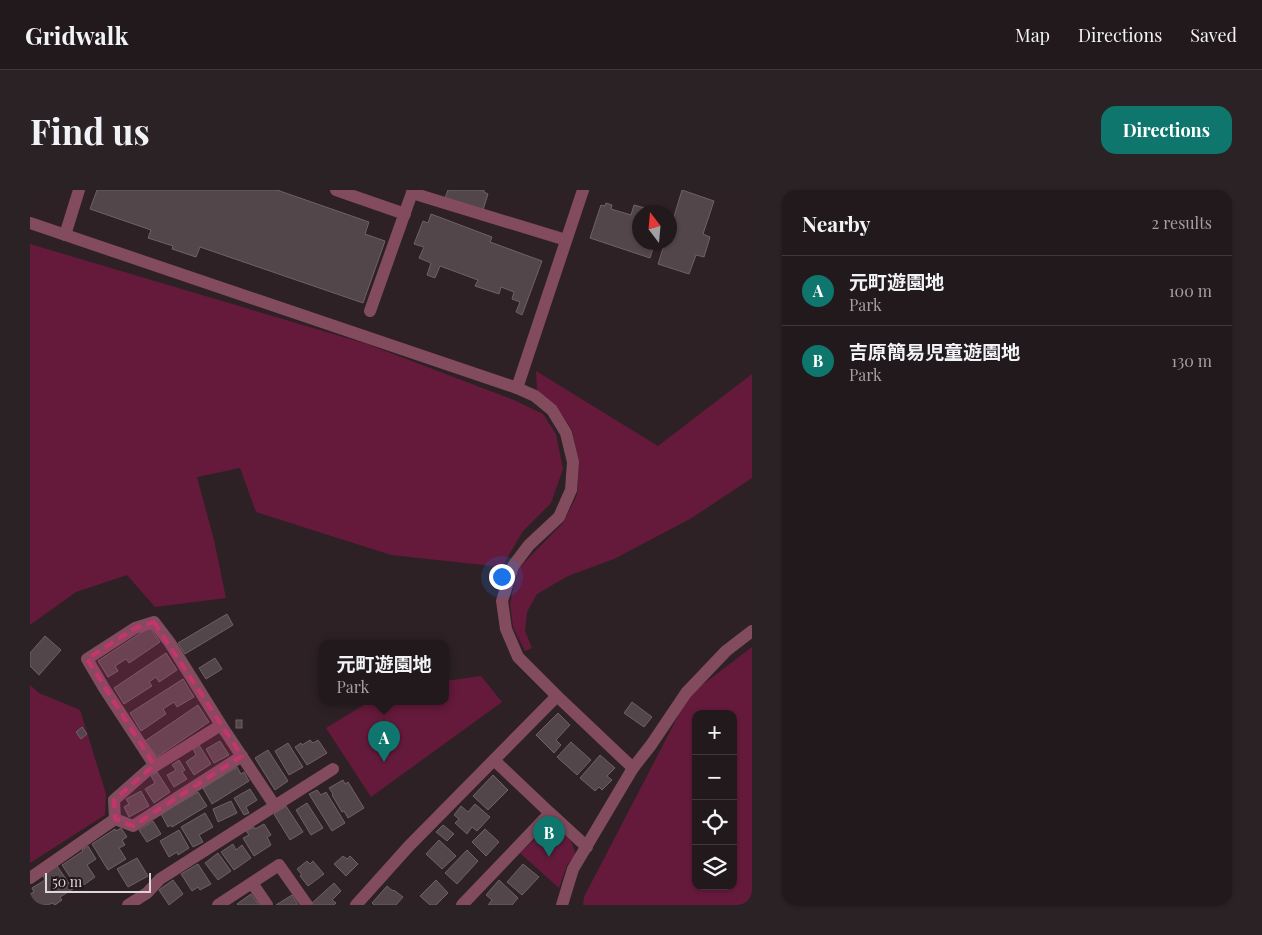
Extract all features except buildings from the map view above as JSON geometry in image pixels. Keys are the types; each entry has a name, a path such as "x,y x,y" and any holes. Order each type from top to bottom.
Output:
{"street":[{"path":"64,235 79,190"},
{"path":"336,190 405,214"},
{"path":"517,388 583,190"},
{"path":"370,311 413,192 566,240"},
{"path":"30,222 517,388 534,396 552,410 566,433 573,462 570,490 559,517 529,545 513,566 502,601 506,629 518,657 633,768"},
{"path":"156,766 87,659 134,628 154,622 170,643 221,725 275,806"},
{"path":"562,905 573,869 633,768 651,746 686,693 726,652 752,631"},
{"path":"356,905 409,846 557,696"},
{"path":"115,819 114,800 148,770 221,725"},
{"path":"115,819 133,826 242,756"},
{"path":"494,760 587,847"},
{"path":"128,905 147,893 160,878 333,769"},
{"path":"462,905 550,813"},
{"path":"30,878 115,819"},
{"path":"218,905 279,865 307,905"},
{"path":"252,883 267,905"}],"highlighted area":[{"path":"154,622 242,756 133,826 115,819 114,800 154,765 87,659 135,628"}],"shaded area":[{"path":"30,244 367,344 514,400 543,414 556,434 563,469 551,503 523,531 502,567 391,555 256,512 240,468 197,477 214,540 226,598 155,607 127,575 76,592 30,625"},
{"path":"536,371 658,446 752,374 752,478 690,519 614,559 568,576 537,594 527,612 525,631 532,648 525,651 513,627 510,603 518,569 563,523 577,495 579,462 572,430 557,407 537,390"},
{"path":"752,647 752,905 583,905 584,897 689,695"},
{"path":"481,676 502,702 371,797 326,728 363,705 449,705 449,680"},
{"path":"30,685 39,693 80,710 106,794 105,815 30,863"},
{"path":"554,826 571,841 576,855 567,865 559,888 520,853 548,827"}],"place":[{"name":"元町遊園地","path":"384,762"},
{"name":"吉原簡易児童遊園地","path":"549,857"}]}
